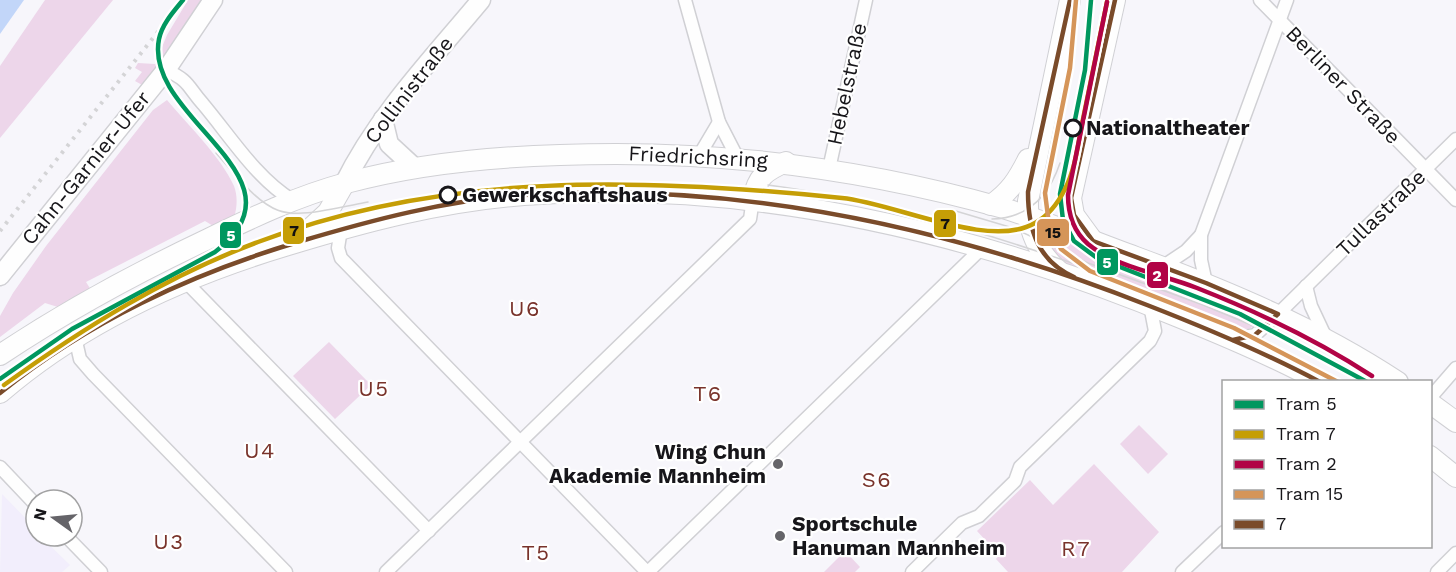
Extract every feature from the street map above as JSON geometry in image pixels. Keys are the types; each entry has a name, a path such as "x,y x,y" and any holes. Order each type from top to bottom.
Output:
{"main road":[{"path":"1061,273 1041,252 1033,236 1028,192 1070,0"},
{"path":"1094,241 1074,215 1071,198 1115,0"},
{"path":"992,205 1007,194 1017,182 1029,157 1039,147"},
{"name":"Friedrichsring","path":"0,356 82,304 161,262 292,200 344,184 415,168 525,156 628,153 700,154 786,162 829,169 992,205 1029,216 1206,283 1278,314 1326,338 1396,380"},
{"path":"753,199 760,176 766,170 786,162"},
{"path":"296,242 328,212 344,184"},
{"name":"Friedrichsring","path":"0,393 75,337 122,310 185,281 296,242 409,211 525,195 657,192 753,199 864,219 982,248 1150,305 1319,380"},
{"path":"1432,404 1456,422"},
{"path":"1432,457 1456,477"}],"street":[{"name":"Cahn-Garnier-Ufer","path":"0,276 166,70 213,0"},
{"name":"Collinistraße","path":"344,184 364,144 480,0"},
{"path":"685,0 719,122 737,157"},
{"name":"Hebelstraße","path":"829,169 866,0"},
{"name":"Berliner Straße","path":"1260,0 1456,200"},
{"path":"1206,283 1201,260 1202,235 1287,0"},
{"path":"166,70 187,81 200,101 266,181 292,200"},
{"path":"383,119 389,144 415,168"},
{"path":"700,154 719,122"},
{"name":"Tullastraße","path":"1233,340 1255,334 1278,314 1456,139"},
{"path":"386,572 750,219 753,199"},
{"path":"341,229 338,248 341,258 648,572 982,248"},
{"path":"1162,267 1186,251 1202,235"},
{"path":"185,281 429,531"},
{"path":"1306,286 1311,306 1326,338"},
{"path":"912,572 962,523 979,516 1015,481 1020,467 1150,341 1155,331 1150,305"},
{"path":"75,337 80,359 93,374 286,572"},
{"path":"1432,397 1456,368"},
{"path":"0,468 24,493"},
{"path":"1182,572 1222,534"},
{"path":"78,548 101,572"},
{"path":"1437,572 1454,560"}],"shaded area":[{"path":"45,0 113,0 0,138 0,66"},
{"path":"188,0 202,0 180,38 144,86 135,81 142,72 135,68 138,63 155,64 167,35"},
{"path":"167,100 213,153 228,175 236,194 234,218 215,227 205,221 86,282 91,290 61,308 45,303 0,337 0,316 46,246 153,110"},
{"path":"1039,227 1257,313 1259,322 1245,332 1065,264 1048,250"},
{"path":"329,342 371,385 335,419 293,376"},
{"path":"1139,425 1168,454 1148,474 1120,444"},
{"path":"1094,464 1159,532 1122,572 1008,572 996,559 999,555 977,531 1030,480 1053,505"},
{"path":"2,494 24,517 24,548 52,548 70,565 62,572 0,572"},
{"path":"845,551 860,567 855,572 824,572"}],"water":[{"path":"0,0 24,0 0,34"}],"tram line":[{"name":"5","path":"0,379 72,329 215,252 240,225 246,198 237,173 175,95 161,68 159,39 169,18 183,0"},
{"name":"15","path":"1076,0 1070,68 1045,193 1049,224 1061,249 1090,271 1234,328 1334,380"},
{"name":"5","path":"1091,0 1085,70 1060,194 1063,220 1074,241 1097,258 1240,314 1363,380"},
{"name":"7","path":"4,385 64,343 126,305 191,271 258,242 329,219 401,202 473,192 547,186 620,184 694,186 842,198 968,228 993,231 1016,230 1035,223 1048,213 1069,181 1107,2"},
{"name":"2","path":"1107,2 1068,195 1070,215 1075,228 1088,244 1112,259 1197,288 1242,307 1309,339 1372,376"},
{"path":"216,153 253,194 267,205 281,211 315,212 368,202"},
{"path":"1050,157 1045,194 1046,217 1049,228 1062,250"},
{"path":"992,219 1017,214 1036,203 1050,186 1060,163"},
{"path":"768,185 846,198 922,216 1072,263"},
{"path":"949,209 1013,228 1088,263 1203,305 1321,354"}],"railway":[{"path":"0,231 180,4"}],"transit line":[{"name":"7","path":"1070,0 1028,192 1028,206 1033,231 1044,253 1052,262 1074,277"},
{"name":"7","path":"1115,0 1071,198 1074,215 1093,241 1206,283 1278,314 1255,335 1233,340"},
{"name":"7","path":"0,393 34,367 105,322 179,285 258,255 354,226 438,206 524,195 604,193 684,195 763,203 919,232 1072,277 1235,341 1316,380"}],"place":[{"name":"Nationaltheater","path":"1073,128"},
{"name":"Gewerkschaftshaus","path":"448,195"},
{"name":"Wing Chun Akademie Mannheim","path":"778,464"},
{"name":"Sportschule Hanuman Mannheim","path":"780,536"}],"district":[{"name":"U6","path":"525,308"},
{"name":"U5","path":"374,388"},
{"name":"T6","path":"708,393"},
{"name":"U4","path":"260,450"},
{"name":"S6","path":"877,479"},
{"name":"U3","path":"169,541"},
{"name":"R7","path":"1076,548"},
{"name":"T5","path":"536,552"}]}
